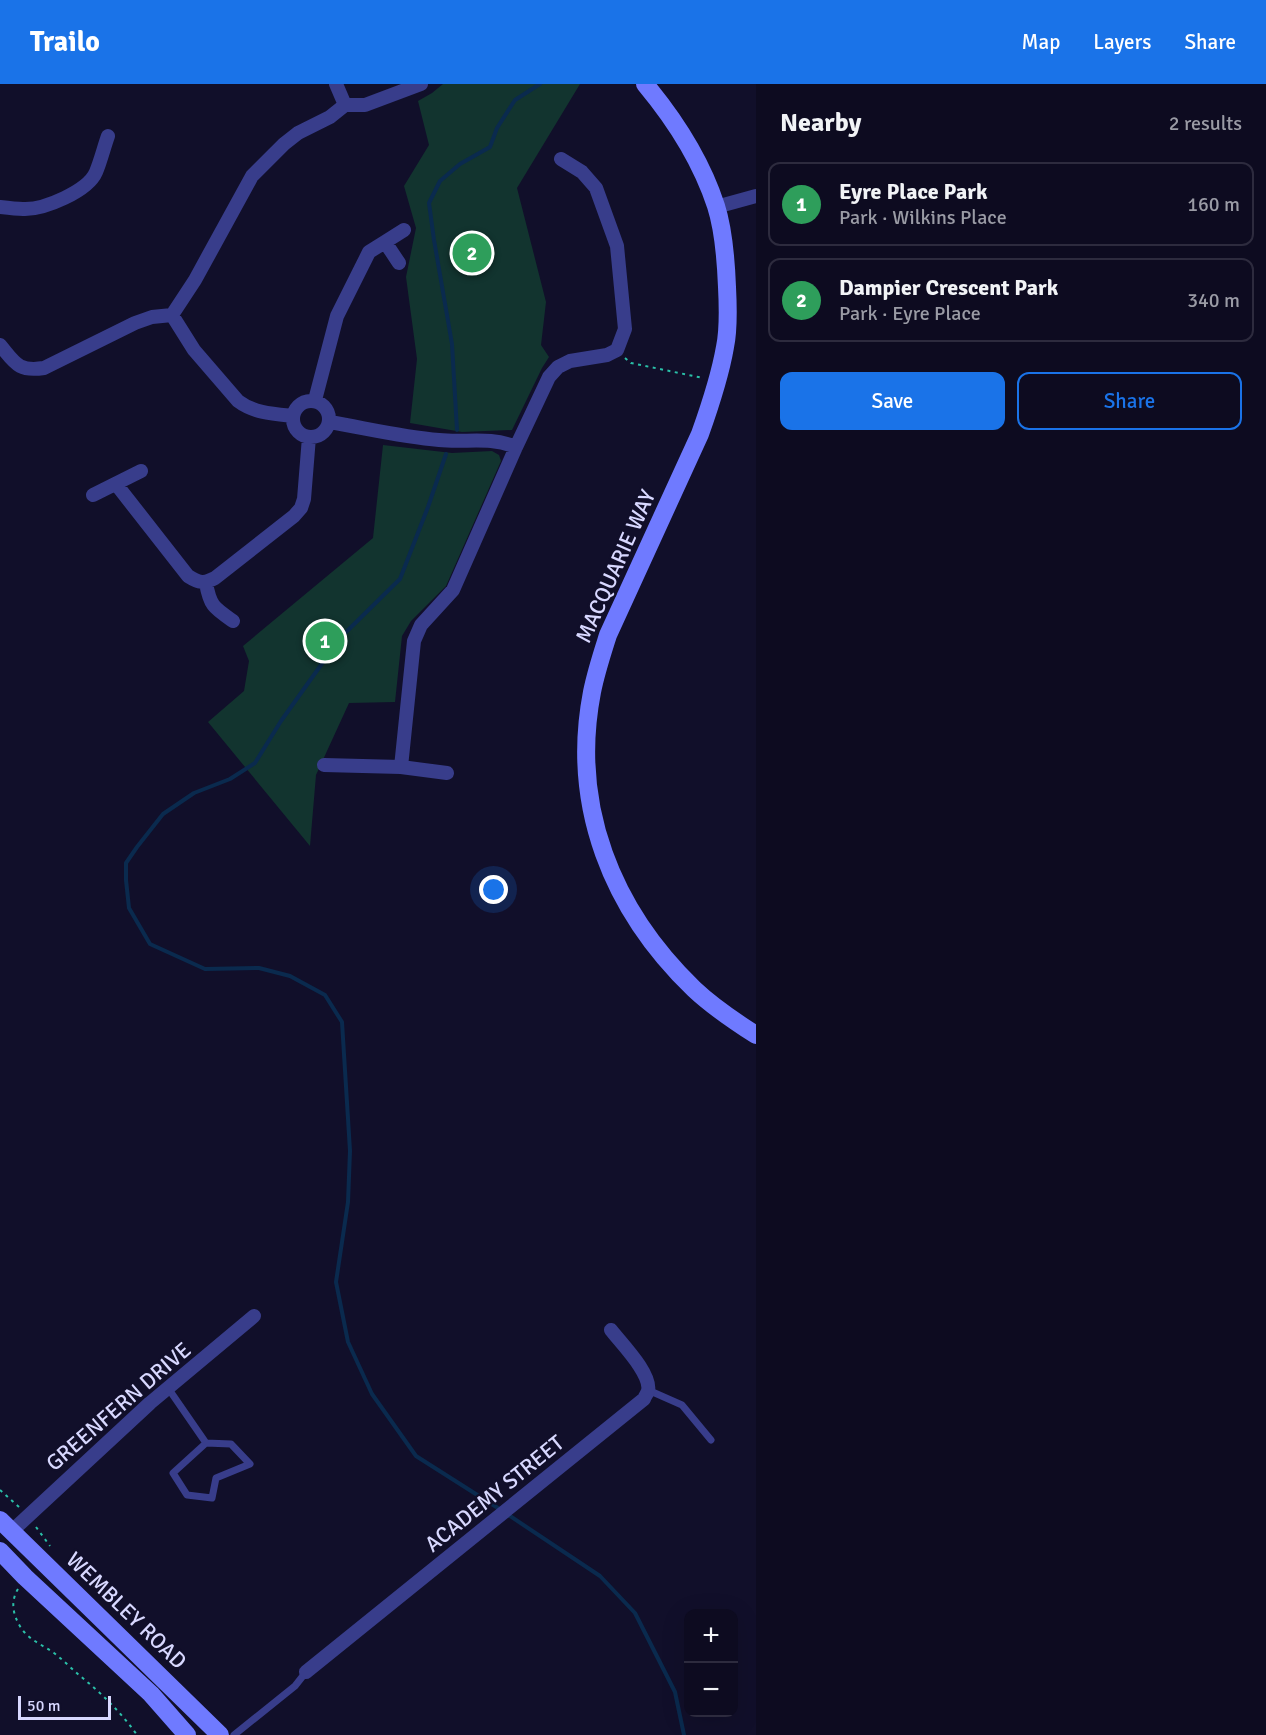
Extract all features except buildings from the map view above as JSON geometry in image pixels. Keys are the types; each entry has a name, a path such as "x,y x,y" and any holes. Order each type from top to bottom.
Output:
{"street":[{"path":"336,84 345,105"},
{"path":"172,315 195,280 252,176 284,144 298,133 330,117 345,105 365,105 421,84"},
{"name":"MACQUARIE WAY","path":"645,84 685,137 703,173 716,207 726,264 728,306 725,346 709,410 691,455 608,635 592,694 587,764 590,798 597,834 609,870 624,901 644,931 695,989 722,1012 756,1035"},
{"path":"0,207 25,209 43,206 82,188 90,182 96,172 108,136"},
{"path":"401,767 414,641 421,625 453,590 549,377 558,367 570,361 607,355 617,350 625,329 617,246 596,188 582,172 561,159"},
{"path":"716,207 756,196"},
{"path":"315,400 336,316 369,252 404,230"},
{"path":"385,242 399,263"},
{"path":"0,345 16,364 30,370 44,368 135,323 152,317 172,315"},
{"path":"172,315 194,350 238,401 246,407 259,411 293,416"},
{"path":"315,400 321,402 328,411 329,422 324,432 315,437 309,437 303,436 295,428 293,416 294,410 303,402 315,400"},
{"path":"329,422 437,440 503,441 516,447"},
{"path":"116,484 188,576 197,582 206,583 294,516 301,508 304,499 309,437"},
{"path":"93,495 141,471"},
{"path":"206,583 208,598 215,608 233,621"},
{"path":"324,765 401,767 447,773"},
{"name":"GREENFERN DRIVE","path":"6,1525 53,1491 168,1388 254,1316"},
{"path":"610,1330 645,1373 648,1390"},
{"name":"ACADEMY STREET","path":"306,1672 644,1399 648,1390"},
{"name":"WEMBLEY ROAD","path":"6,1525 220,1735"},
{"name":"WEMBLEY ROAD","path":"0,1551 151,1694 187,1735"}],"lane":[{"path":"168,1388 206,1443"},
{"path":"648,1390 682,1405 711,1440"},
{"path":"206,1443 231,1444 250,1464 216,1478 212,1498 187,1495 173,1473 206,1443"},
{"path":"234,1735 296,1686 306,1672"}],"path":[{"path":"617,350 630,363 716,381"}],"green space":[{"path":"443,84 580,84 517,188 546,302 541,345 549,357 512,430 462,432 410,423 417,359 406,277 416,228 404,186 429,145 418,101"},
{"path":"383,445 452,453 492,451 499,455 501,461 446,586 411,621 402,636 395,702 349,703 316,775 310,846 208,722 244,691 249,661 243,646 373,538"}],"waterway":[{"path":"457,430 452,344 429,203 440,181 460,164 490,147 497,128 515,100 540,84"},
{"path":"446,454 400,579 341,637 281,721 255,763 230,779 194,793 163,814 126,863 126,880 129,908 150,944 205,969 259,968 290,976 325,995 342,1022 350,1151 348,1202 336,1282 348,1342 372,1394 416,1456 501,1510"},
{"path":"507,1514 600,1576 635,1613 675,1692 684,1735"}],"place":[{"name":"Dampier Crescent Park","path":"472,253"},
{"name":"Eyre Place Park","path":"325,641"}]}
